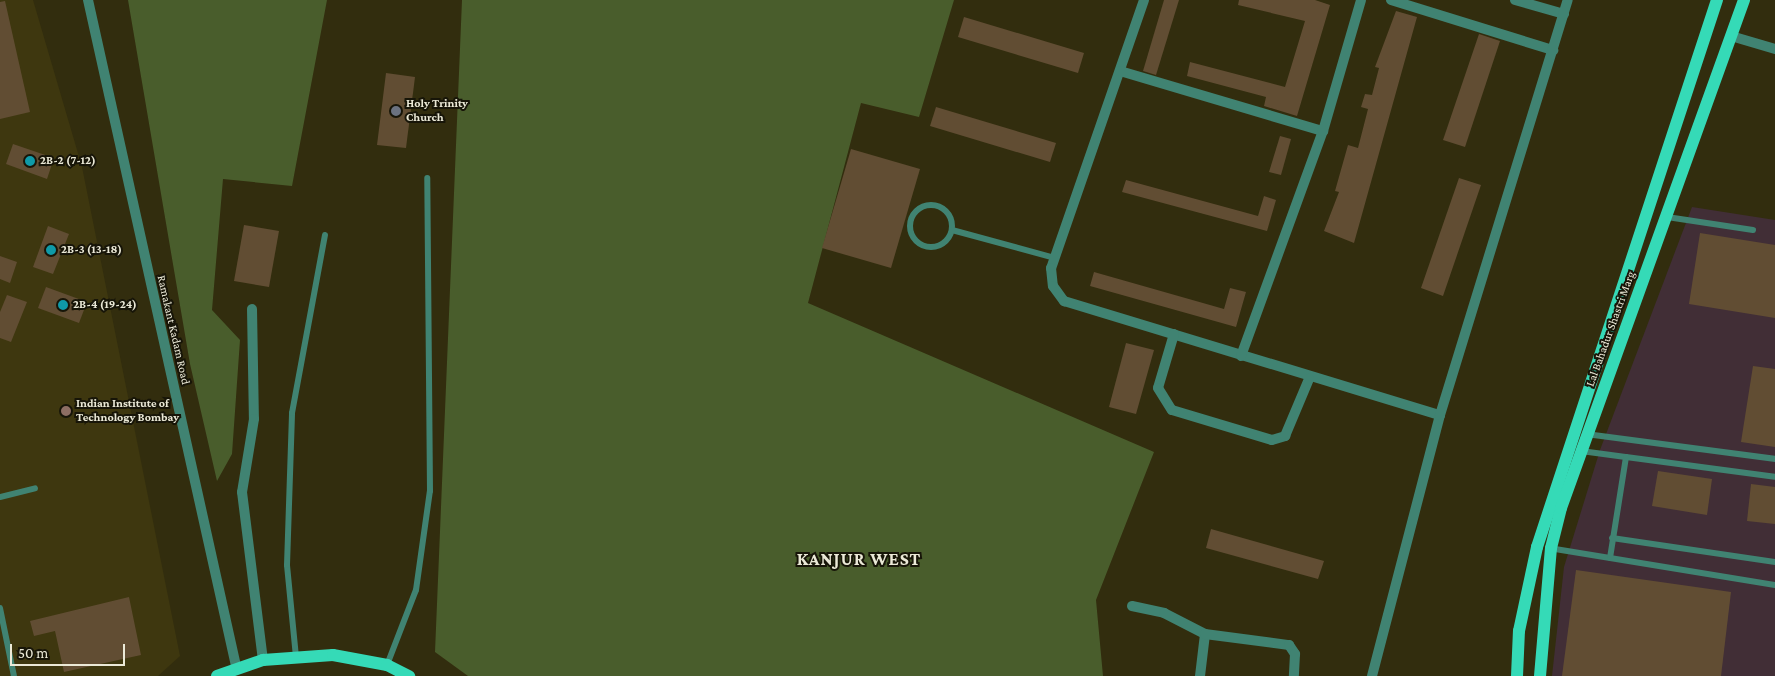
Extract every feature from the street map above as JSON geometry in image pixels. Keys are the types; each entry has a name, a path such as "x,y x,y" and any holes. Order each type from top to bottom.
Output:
{"main road":[{"name":"Lal Bahadur Shastri Marg","path":"1518,676 1519,631 1538,547 1717,0"},
{"name":"Lal Bahadur Shastri Marg","path":"1540,676 1551,548 1586,434 1667,217 1744,0"},
{"path":"217,676 236,666 263,660 333,655 387,665 409,676"}],"street":[{"name":"Ramakant Kadam Road","path":"88,0 236,666"},
{"path":"1144,0 1055,258 1053,286 1064,301 1174,334 1310,379 1440,415"},
{"path":"1241,356 1323,132 1361,0"},
{"path":"1391,0 1553,50"},
{"path":"1515,0 1564,14"},
{"path":"1372,676 1440,415 1568,0"},
{"path":"1732,36 1775,49"},
{"path":"1120,71 1323,132"},
{"path":"252,309 254,419 242,492 263,660"},
{"path":"1174,334 1158,388 1172,410 1272,440 1285,436 1310,379"},
{"path":"1132,606 1164,613 1205,634 1289,645 1295,654 1294,676"},
{"path":"1200,676 1205,634"}],"lane":[{"path":"387,665 416,590 430,491 427,178"},
{"path":"935,205 947,212 952,230 939,245 924,246 913,238 910,224 916,211 935,205"},
{"path":"1667,217 1753,230"},
{"path":"952,230 1055,258"},
{"path":"296,657 287,565 292,413 325,235"},
{"path":"1586,434 1775,459"},
{"path":"1581,451 1775,477"},
{"path":"1610,558 1626,457"},
{"path":"0,496 35,488"},
{"path":"1612,538 1775,562"},
{"path":"1538,547 1775,585"},
{"path":"0,608 14,676"}],"shaded area":[{"name":"Indian Institute of Technology Bombay","path":"0,0 33,0 82,167 180,656 158,676 0,676"},
{"path":"1692,207 1775,220 1775,676 1552,676 1564,567 1600,450"}],"green space":[{"path":"128,0 327,0 292,186 223,179 212,310 240,340 232,454 217,481 190,364"},
{"path":"462,0 954,0 919,117 861,103 808,303 1154,452 1096,600 1103,676 468,676 435,652"}],"building":[{"path":"1164,0 1179,0 1156,75 1143,71"},
{"path":"1239,0 1315,0 1330,5 1297,116 1264,106 1266,97 1187,76 1190,62 1285,87 1305,21 1238,5"},
{"path":"5,1 30,112 0,119 0,2"},
{"path":"1396,11 1417,17 1354,243 1324,231 1339,192 1335,191 1348,145 1358,148 1368,109 1361,107 1365,94 1372,95 1379,68 1375,67"},
{"path":"964,17 1084,53 1078,73 958,37"},
{"path":"1479,34 1500,41 1465,147 1443,140"},
{"name":"Holy Trinity Church","path":"386,73 415,77 406,148 377,145"},
{"path":"936,107 1056,143 1050,162 930,126"},
{"path":"1280,136 1291,139 1281,175 1269,172"},
{"name":"2B-2 (7-12)","path":"13,144 54,158 47,179 6,164"},
{"path":"851,149 920,169 891,268 822,248"},
{"path":"1459,178 1481,185 1443,296 1421,288"},
{"path":"1126,180 1258,216 1264,196 1276,200 1267,231 1122,192"},
{"path":"244,225 279,231 269,287 234,281"},
{"name":"2B-3 (13-18)","path":"48,226 69,234 53,274 33,267"},
{"path":"1700,233 1775,245 1775,318 1689,304"},
{"path":"0,256 17,262 10,283 0,279"},
{"path":"1094,272 1224,309 1230,288 1246,292 1236,327 1090,286"},
{"name":"2B-4 (19-24)","path":"46,287 87,302 79,323 38,308"},
{"path":"7,295 27,302 11,342 0,338 0,312"},
{"path":"1126,343 1154,350 1136,414 1109,407"},
{"path":"1753,366 1775,369 1775,447 1741,442"},
{"path":"1658,471 1712,479 1707,515 1652,506"},
{"path":"1751,484 1775,487 1775,524 1747,521"},
{"path":"1211,529 1324,561 1318,579 1206,548"},
{"path":"1576,570 1731,592 1721,676 1562,676"},
{"path":"129,597 141,655 64,672 55,631 34,636 30,621"}],"place":[{"name":"Holy Trinity Church","path":"396,111"},
{"name":"2B-2 (7-12)","path":"30,161"},
{"name":"2B-3 (13-18)","path":"51,250"},
{"name":"2B-4 (19-24)","path":"63,305"},
{"name":"Indian Institute of Technology Bombay","path":"66,411"}],"district":[{"name":"KANJUR WEST","path":"859,559"}]}
